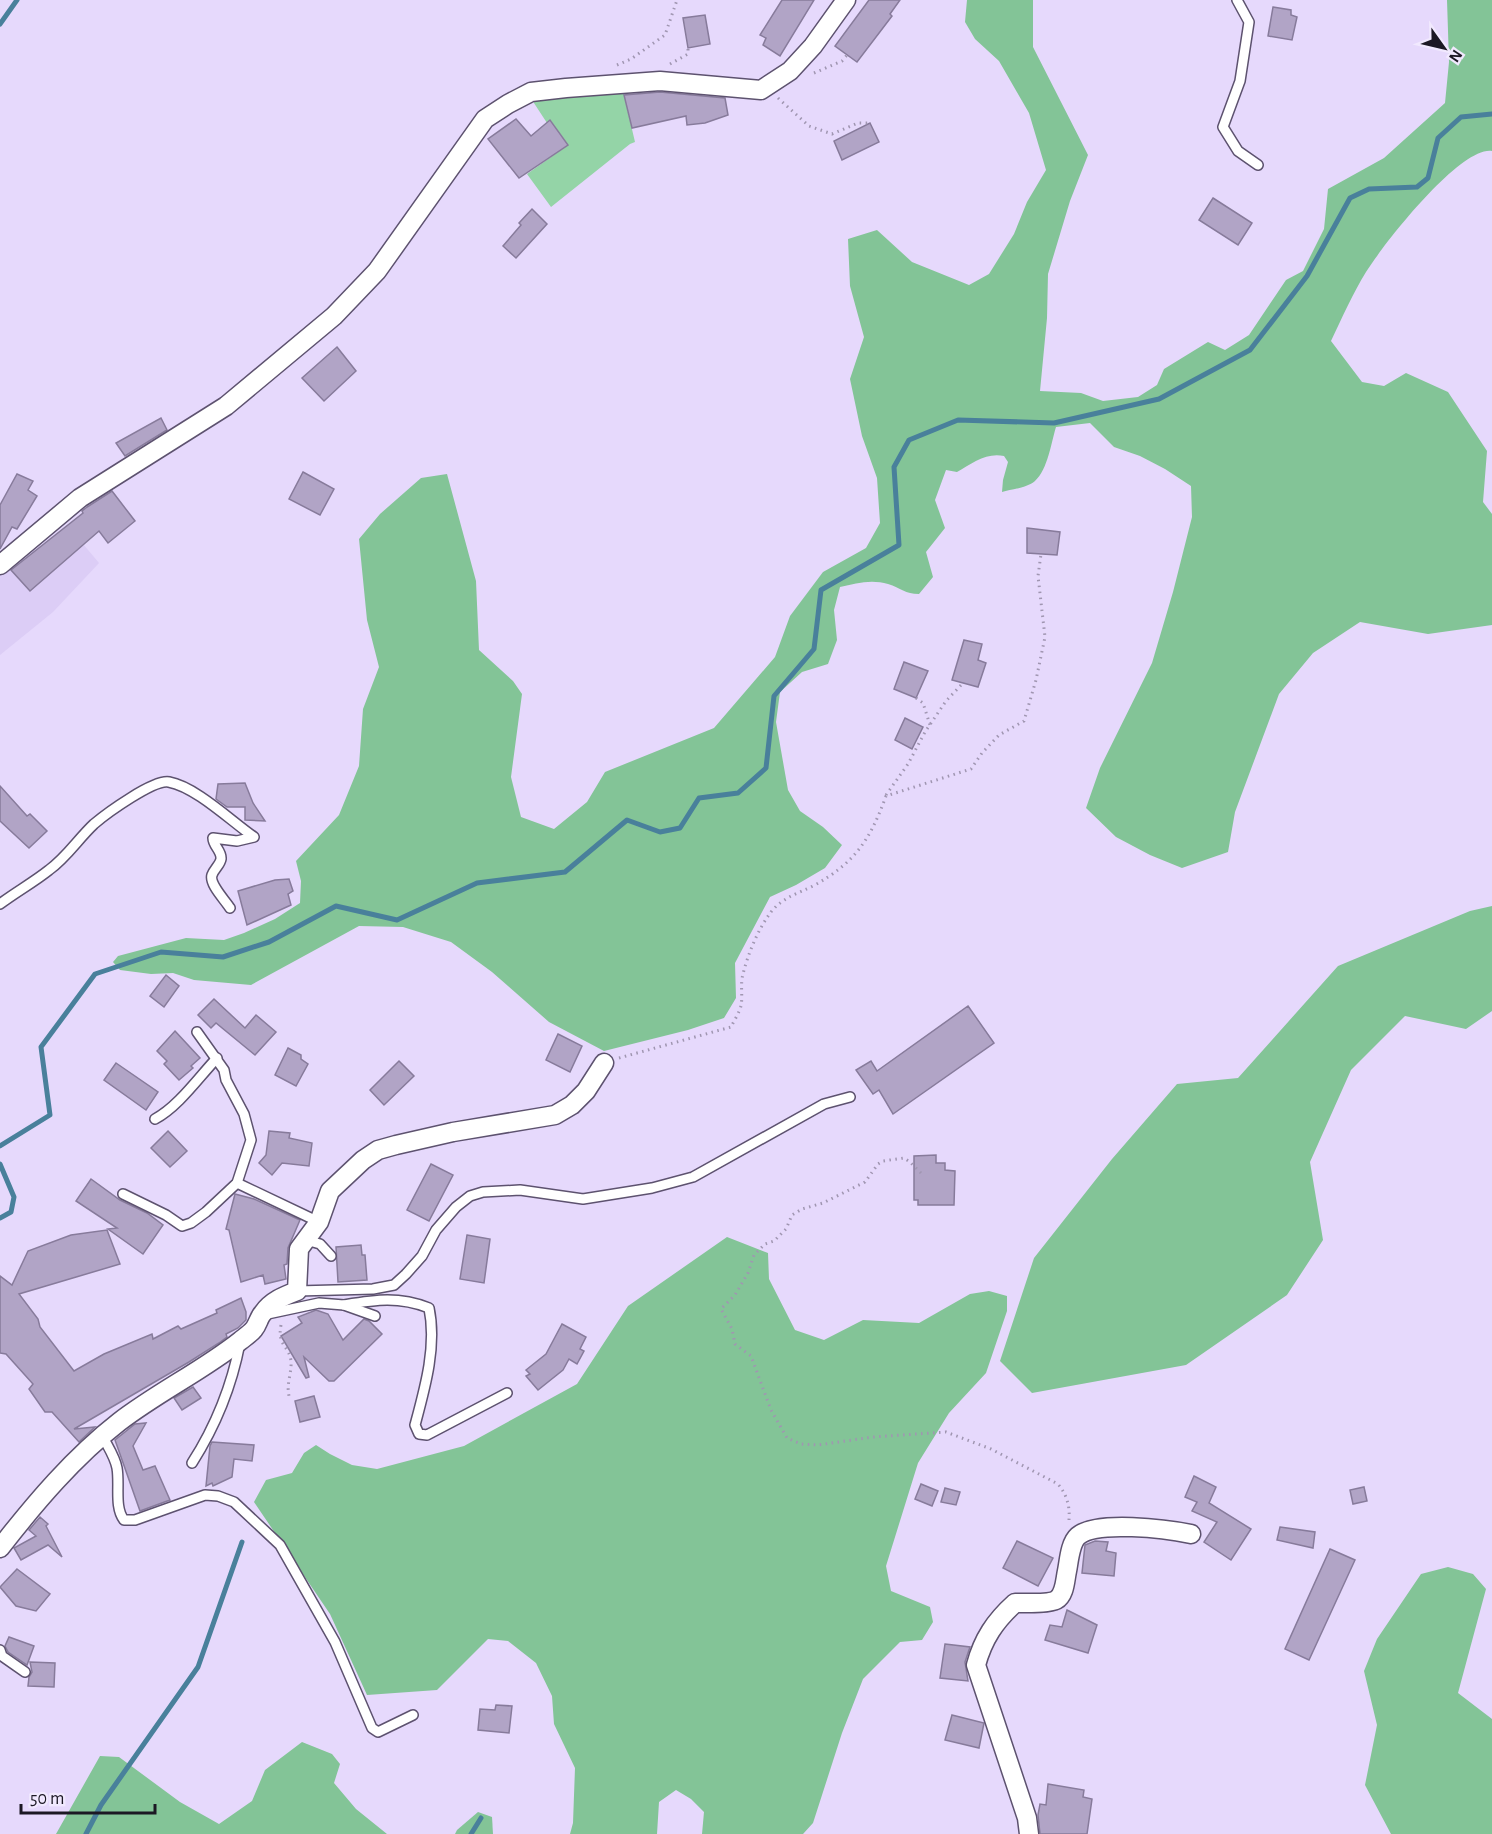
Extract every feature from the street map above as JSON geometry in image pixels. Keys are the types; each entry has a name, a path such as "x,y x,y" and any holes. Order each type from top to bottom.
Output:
{"street":[{"path":"0,565 80,498 226,406 334,316 376,271 485,119 531,92 660,81 761,90 790,71 813,46 846,0"},
{"path":"0,1548 33,1507 117,1424 157,1394 198,1371 241,1340 254,1329 261,1316 277,1299 297,1291 299,1250 319,1222 330,1191 346,1174 378,1150 453,1132 555,1115 572,1105 586,1091 604,1063"},
{"path":"1029,1834 1027,1818 976,1665 981,1647 1001,1616 1015,1603 1054,1601 1061,1595 1076,1537 1089,1529 1131,1527 1191,1534"}],"lane":[{"path":"1237,0 1249,22 1240,81 1223,127 1238,151 1258,165"},
{"path":"0,904 49,870 72,850 94,824 153,785 166,781 181,785 198,795 254,837 237,841 213,837 212,842 221,855 221,861 211,881 230,908"},
{"path":"123,1194 166,1215 182,1226 191,1223 206,1212 237,1183 251,1140 244,1114 217,1058 197,1032"},
{"path":"155,1119 176,1103 217,1058"},
{"path":"297,1291 374,1289 394,1285 422,1256 436,1230 456,1207 470,1196 483,1192 520,1190 583,1199 652,1188 693,1177 824,1104 850,1097"},
{"path":"237,1183 319,1222"},
{"path":"306,1240 320,1244 332,1256"},
{"path":"261,1316 320,1304 344,1305 384,1299 412,1302 429,1308 432,1323 426,1381 415,1425 419,1434 427,1435 507,1394"},
{"path":"344,1305 375,1316"},
{"path":"192,1463 206,1442 236,1368 241,1340"},
{"path":"103,1437 116,1465 119,1488 118,1513 124,1520 135,1520 205,1496 218,1496 234,1502 280,1545 334,1642 372,1728 378,1732 413,1715"},
{"path":"0,1650 2,1656 25,1672"}],"path":[{"path":"612,67 631,59 665,35 677,0"},
{"path":"766,87 809,126 832,134 858,123 870,123"},
{"path":"886,796 971,769 999,735 1024,721 1045,638 1038,576 1041,554"},
{"path":"604,1063 731,1027 741,1007 742,976 763,924 786,897 821,881 845,865 861,849 877,821 886,796 946,701 963,683"},
{"path":"916,698 923,704 930,725"},
{"path":"921,1173 904,1158 883,1161 878,1164 865,1182 823,1203 802,1209 792,1215 786,1229 754,1255 748,1274 735,1295 721,1309 732,1329 735,1344 751,1356 771,1410 787,1438 801,1444 818,1445 883,1436 946,1432 991,1449 1058,1484 1066,1493 1070,1510 1067,1526"},
{"path":"282,1312 279,1339 291,1361 287,1392 290,1399"}],"shaded area":[{"path":"67,525 99,563 53,612 0,655 0,576"}],"green space":[{"path":"967,0 1033,0 1033,47 1088,155 1070,201 1048,274 1047,318 1040,391 1081,393 1103,401 1138,397 1157,385 1164,369 1208,342 1225,350 1249,335 1286,280 1303,271 1324,229 1328,189 1384,158 1445,103 1449,62 1447,0 1492,0 1492,151 1478,154 1461,164 1423,200 1388,241 1366,272 1331,341 1362,382 1384,386 1406,373 1448,392 1487,451 1483,502 1492,514 1492,625 1428,634 1360,622 1313,653 1279,694 1235,812 1228,852 1182,868 1150,855 1116,837 1086,808 1100,768 1152,663 1192,517 1191,486 1140,456 1114,447 1090,423 1056,427 1043,470 1035,481 1028,485 1002,492 1008,462 1004,456 986,457 957,472 946,470 935,500 945,528 926,552 933,577 919,594 876,582 840,587 834,610 837,640 828,664 802,672 780,692 776,722 788,790 800,811 823,827 842,845 825,868 770,897 735,963 736,998 724,1018 688,1030 604,1051 549,1022 492,972 451,942 403,927 359,926 251,985 194,980 173,973 151,974 120,970 113,962 118,956 186,938 224,940 275,919 300,903 301,881 296,861 339,815 359,766 363,709 379,667 367,620 359,539 380,514 421,478 447,474 476,581 479,650 513,681 522,694 511,777 521,817 554,829 587,802 605,772 714,728 775,657 790,616 823,572 866,548 880,523 877,478 862,436 850,379 864,337 850,286 848,239 877,230 912,262 969,285 989,274 1014,234 1027,202 1046,170 1029,113 999,61 975,39 965,22"},
{"path":"623,91 635,142 551,207 527,174 568,145 551,121 547,123 532,100"},
{"path":"1492,906 1492,1011 1466,1029 1405,1016 1351,1070 1310,1162 1323,1240 1287,1295 1186,1365 1032,1393 1000,1361 1034,1258 1112,1159 1177,1084 1238,1078 1338,966 1470,911"},
{"path":"727,1237 768,1253 769,1279 795,1330 824,1340 863,1320 919,1323 970,1294 989,1291 1007,1296 1007,1311 986,1373 949,1413 918,1463 886,1566 891,1591 930,1607 933,1622 922,1640 900,1642 863,1679 842,1733 813,1823 803,1834 702,1834 704,1812 691,1799 676,1790 659,1802 657,1834 570,1834 573,1823 575,1768 554,1724 552,1696 536,1663 508,1641 488,1639 437,1690 367,1695 330,1614 254,1502 266,1480 292,1473 304,1453 316,1445 352,1465 377,1469 464,1446 577,1384 628,1306"},
{"path":"1448,1567 1473,1574 1486,1589 1458,1693 1492,1719 1492,1834 1391,1834 1365,1785 1377,1725 1364,1671 1377,1639 1421,1574"},
{"path":"302,1742 332,1754 340,1764 334,1783 356,1809 387,1834 56,1834 100,1756 119,1757 180,1802 219,1824 252,1801 265,1770"},
{"path":"478,1812 492,1817 493,1834 455,1834 457,1830"}],"building":[{"path":"782,0 814,0 780,56 763,45 766,38 760,35"},
{"path":"869,0 900,0 890,14 892,16 857,62 835,46"},
{"path":"1273,7 1291,10 1291,15 1297,17 1292,40 1268,36"},
{"path":"705,15 710,44 688,48 683,18"},
{"path":"660,92 725,98 728,115 705,123 687,125 686,116 632,128 624,95"},
{"path":"516,119 531,136 550,120 568,145 519,178 488,139"},
{"path":"870,123 879,142 842,160 834,141"},
{"path":"1213,198 1252,223 1238,245 1199,220"},
{"path":"532,209 547,224 516,258 503,246"},
{"path":"337,347 356,371 324,401 302,378"},
{"path":"161,418 167,430 125,456 116,443"},
{"path":"303,472 334,489 320,515 289,499"},
{"path":"17,474 33,481 28,490 37,496 17,529 12,527 0,549 0,505"},
{"path":"112,491 135,521 108,543 99,531 30,591 11,570 83,513 82,511 87,507"},
{"path":"1027,528 1060,532 1057,555 1027,553"},
{"path":"964,640 982,644 978,660 986,663 978,687 952,680"},
{"path":"904,662 928,671 916,698 894,689"},
{"path":"905,718 923,727 912,749 895,740"},
{"path":"245,783 253,803 265,821 245,820 245,807 227,807 216,799 218,784"},
{"path":"0,786 27,816 30,814 47,831 29,848 0,821"},
{"path":"289,879 293,891 288,894 291,905 247,925 238,891 275,880"},
{"path":"166,975 179,986 164,1007 150,996"},
{"path":"214,999 245,1028 256,1015 276,1032 255,1055 216,1023 211,1028 198,1015"},
{"path":"968,1006 994,1043 893,1114 879,1090 873,1094 856,1070 871,1061 877,1071"},
{"path":"175,1031 200,1058 191,1066 193,1068 179,1080 164,1064 167,1061 157,1051"},
{"path":"558,1034 582,1046 570,1072 546,1060"},
{"path":"288,1048 301,1055 301,1059 308,1064 296,1086 275,1075"},
{"path":"399,1061 414,1076 384,1105 370,1090"},
{"path":"116,1063 158,1092 146,1110 104,1080"},
{"path":"168,1131 187,1151 170,1167 151,1148"},
{"path":"269,1131 290,1133 289,1138 312,1143 309,1166 282,1163 272,1175 259,1163 266,1155"},
{"path":"936,1155 936,1163 945,1163 945,1170 955,1171 954,1205 918,1205 918,1200 914,1200 914,1156"},
{"path":"431,1164 453,1175 429,1221 407,1210"},
{"path":"91,1179 120,1200 147,1213 163,1225 143,1254 108,1229 117,1228 76,1201"},
{"path":"235,1194 254,1199 300,1220 288,1248 287,1264 284,1265 286,1279 265,1284 263,1275 241,1282 229,1230 226,1229"},
{"path":"107,1230 120,1264 19,1294 38,1319 40,1327 74,1371 104,1354 152,1334 153,1339 178,1326 181,1329 217,1313 216,1310 241,1298 246,1320 238,1328 226,1334 227,1337 219,1343 74,1429 95,1427 79,1442 52,1412 45,1412 29,1389 33,1384 6,1354 0,1353 0,1276 12,1285 28,1251 71,1235"},
{"path":"467,1235 490,1239 484,1283 460,1279"},
{"path":"361,1245 362,1255 365,1255 367,1280 338,1282 336,1247"},
{"path":"316,1310 328,1314 343,1340 364,1319 382,1334 334,1381 329,1381 304,1357 309,1377 306,1378 281,1336 302,1323 298,1317"},
{"path":"562,1324 586,1337 580,1349 584,1351 577,1364 569,1359 563,1370 538,1390 526,1376 530,1374 526,1370 546,1354"},
{"path":"193,1387 201,1398 182,1410 174,1398"},
{"path":"314,1396 320,1417 300,1422 295,1401"},
{"path":"146,1423 133,1446 143,1470 155,1466 170,1500 140,1511 115,1440 135,1424"},
{"path":"212,1442 254,1445 252,1461 234,1459 232,1477 213,1486 212,1483 206,1486 210,1446"},
{"path":"1194,1476 1216,1487 1209,1503 1251,1529 1231,1560 1204,1542 1217,1522 1192,1511 1197,1502 1185,1497"},
{"path":"921,1484 938,1491 932,1506 915,1499"},
{"path":"1364,1487 1367,1501 1353,1504 1350,1490"},
{"path":"945,1488 960,1492 956,1505 941,1502"},
{"path":"40,1517 48,1524 46,1526 62,1557 48,1545 21,1560 14,1548 36,1536 29,1530"},
{"path":"1280,1527 1315,1532 1313,1548 1277,1540"},
{"path":"1017,1541 1053,1558 1038,1586 1003,1568"},
{"path":"1095,1541 1108,1542 1106,1551 1116,1553 1114,1576 1082,1573 1085,1545"},
{"path":"1330,1549 1355,1560 1309,1660 1285,1649"},
{"path":"17,1569 50,1594 36,1611 16,1606 0,1587"},
{"path":"1067,1610 1097,1625 1088,1653 1045,1640 1050,1625 1062,1627"},
{"path":"9,1637 34,1646 27,1665 8,1652 5,1646"},
{"path":"945,1644 970,1647 965,1662 968,1681 940,1678"},
{"path":"30,1662 55,1663 54,1687 28,1686 32,1672"},
{"path":"496,1705 512,1706 509,1733 478,1730 480,1709 495,1710"},
{"path":"952,1715 984,1723 979,1748 945,1740"},
{"path":"1048,1784 1084,1790 1083,1797 1092,1799 1087,1834 1040,1834 1038,1815 1040,1804 1046,1805"}],"waterway":[{"path":"0,24 17,0"},
{"path":"0,1146 50,1115 41,1047 95,974 161,952 223,957 269,942 336,906 397,920 477,883 565,872 627,820 660,832 680,828 699,798 738,793 766,768 774,696 814,649 821,590 899,545 894,467 909,440 958,420 1054,423 1159,399 1250,350 1307,276 1350,198 1369,189 1417,187 1428,178 1438,138 1461,117 1492,114"},
{"path":"0,1164 14,1197 11,1212 0,1218"},
{"path":"86,1834 101,1805 198,1667 242,1542"},
{"path":"471,1834 481,1818"}]}
